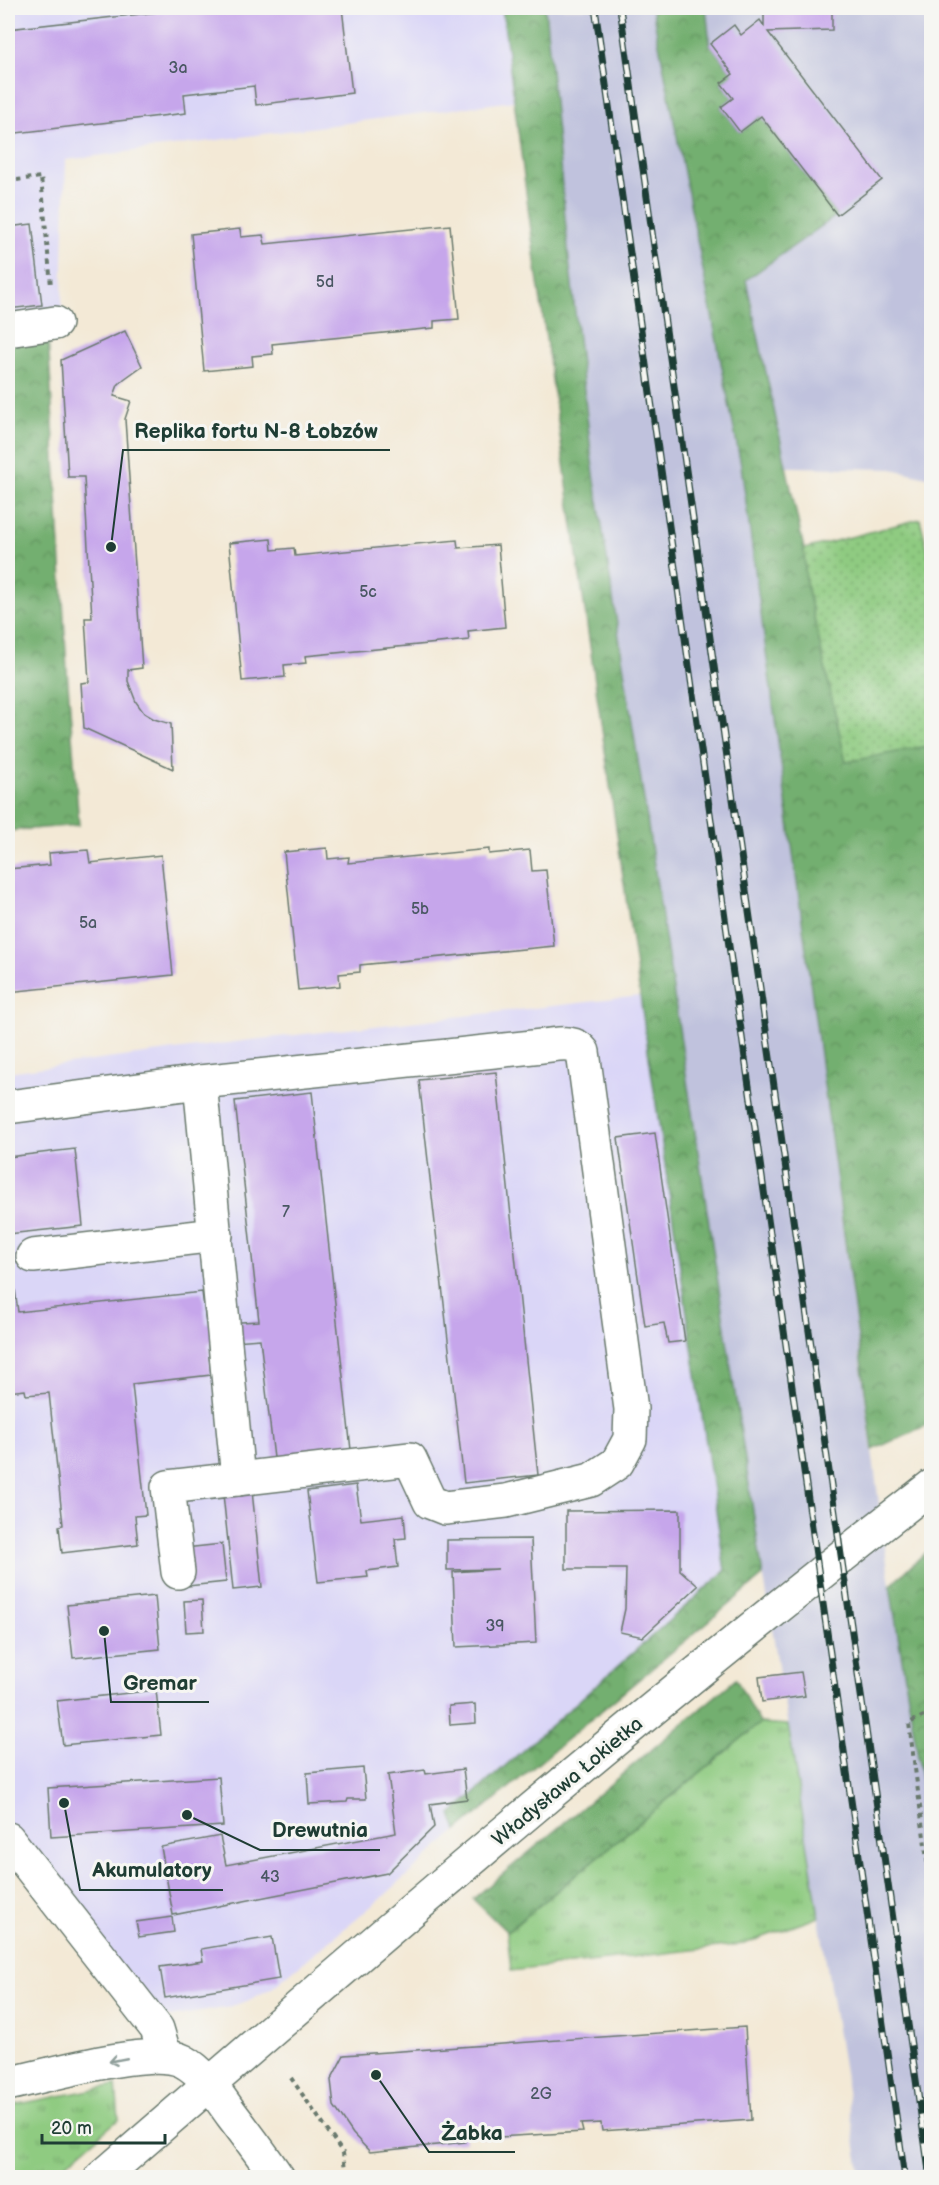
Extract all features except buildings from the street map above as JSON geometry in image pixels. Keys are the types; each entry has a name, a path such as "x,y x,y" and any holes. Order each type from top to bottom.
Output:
{"street":[{"path":"8,330 55,323"},
{"path":"8,1107 200,1082 542,1046 573,1044 579,1046 583,1052 631,1409 630,1439 617,1463 591,1480 506,1501 445,1508 430,1502 410,1459 168,1487 178,1572"},
{"path":"200,1082 238,1479"},
{"path":"33,1256 216,1235"},
{"name":"Władysława Łokietka","path":"101,2178 626,1731 932,1486"},
{"path":"8,1839 157,2029 165,2056"},
{"path":"8,2084 124,2059 165,2056 174,2058 192,2067 209,2084 278,2178"}],"path":[{"path":"8,181 41,177 55,323"},
{"path":"932,1712 909,1723 932,1898"},
{"path":"291,2078 343,2153 346,2178"}],"shaded area":[{"path":"8,8 502,8 513,101 66,160 61,332 8,345"},
{"path":"545,8 931,8 931,478 892,469 741,466 890,1586 931,1837 931,2177 861,2177 698,1171 592,461 569,259"},
{"path":"640,996 725,1571 451,1814 457,1831 384,1896 272,1988 247,2001 225,2008 158,2019 8,1834 8,1072 243,1041"}],"green space":[{"path":"502,8 545,8 569,259 592,461 763,1576 457,1831 451,1814 725,1571 535,261"},
{"path":"652,8 706,8 710,44 733,74 721,83 733,98 721,107 740,132 761,116 837,215 746,280 804,549 806,581 846,762 931,745 931,1423 873,1450 741,465"},
{"path":"48,336 67,670 79,825 8,831 8,345"},
{"path":"920,519 932,567 931,745 846,762 806,581 804,549"},
{"path":"931,1547 931,1837 890,1586"},
{"path":"736,1679 760,1723 507,1932 473,1899"},
{"path":"760,1723 788,1725 819,1917 744,1944 511,1971 507,1932"},
{"path":"116,2085 119,2119 51,2177 8,2177 8,2106"}],"railway":[{"path":"595,8 905,2178"},
{"path":"620,8 930,2178"}],"place":[{"name":"Replika fortu N-8 Łobzów","path":"111,547"},
{"name":"Gremar","path":"104,1631"},
{"name":"Akumulatory","path":"64,1803"},
{"name":"Drewutnia","path":"187,1815"},
{"name":"Żabka","path":"376,2075"}]}
